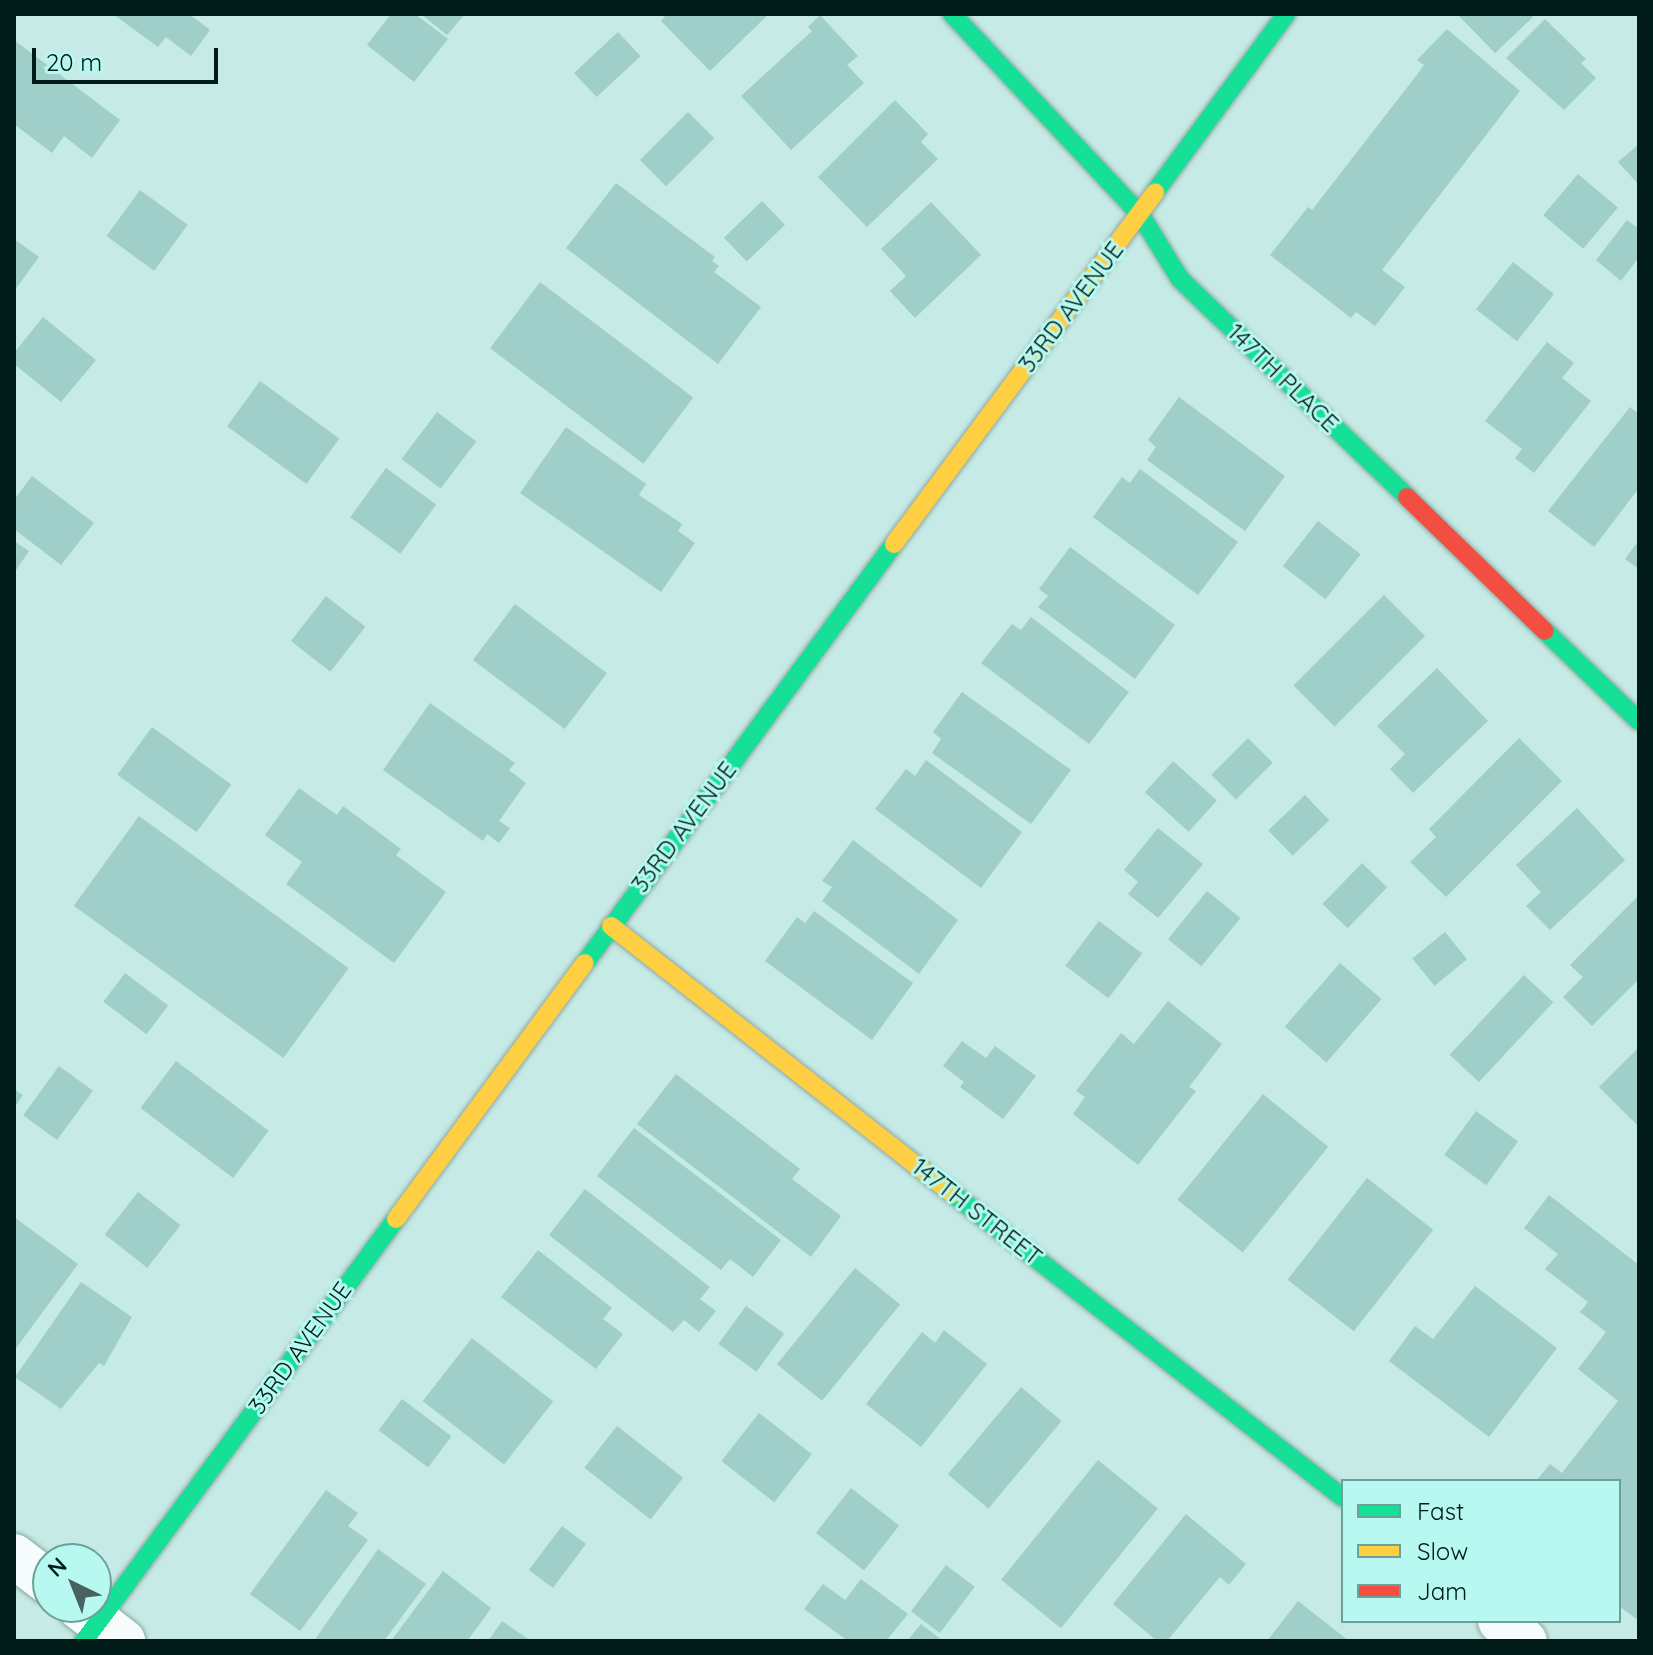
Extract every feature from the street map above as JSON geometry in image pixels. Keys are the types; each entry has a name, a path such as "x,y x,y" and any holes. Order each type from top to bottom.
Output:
{"street":[{"name":"147TH PLACE","path":"952,14 1140,214 1180,279 1639,721"},
{"name":"33RD AVENUE","path":"96,1628 1286,14"},
{"name":"147TH STREET","path":"611,926 1341,1496"},
{"path":"14,1556 32,1570"},
{"path":"1502,1623 1525,1641"}],"building":[{"path":"113,14 189,14 210,30 191,56 166,37 158,47"},
{"path":"391,14 415,14 448,39 414,82 367,45"},
{"path":"421,14 465,14 447,35"},
{"path":"667,14 769,14 710,71 661,21"},
{"path":"1457,14 1530,14 1533,17 1495,53"},
{"path":"820,15 858,56 847,65 864,83 791,150 741,96 812,31 808,27"},
{"path":"1545,19 1586,59 1581,63 1596,78 1564,110 1506,58"},
{"path":"1447,29 1520,91 1382,270 1405,287 1375,326 1356,312 1351,318 1270,255 1308,207 1312,210 1424,65 1417,60"},
{"path":"618,32 641,56 597,97 574,73"},
{"path":"14,40 120,120 92,158 64,136 52,153 14,124"},
{"path":"895,100 928,134 921,142 938,159 867,227 818,177"},
{"path":"688,112 714,138 666,186 640,160"},
{"path":"1639,144 1639,185 1618,162"},
{"path":"1578,174 1618,207 1583,249 1543,215"},
{"path":"616,183 715,257 712,261 719,266 714,272 761,307 718,364 566,248"},
{"path":"140,190 188,225 154,271 106,236"},
{"path":"762,201 785,225 747,262 724,238"},
{"path":"931,202 981,255 915,318 890,291 906,276 881,249"},
{"path":"1627,220 1639,229 1639,257 1621,281 1596,260"},
{"path":"14,239 39,257 14,291"},
{"path":"1513,262 1554,294 1517,341 1476,309"},
{"path":"540,282 693,398 643,464 490,348"},
{"path":"43,317 96,360 61,402 14,364 14,353"},
{"path":"1547,342 1574,363 1562,378 1591,401 1534,473 1515,458 1522,449 1485,421"},
{"path":"260,381 339,439 306,484 227,426"},
{"path":"1179,397 1285,476 1245,531 1147,460 1156,447 1148,440"},
{"path":"1630,407 1639,414 1639,488 1594,547 1548,511"},
{"path":"437,412 476,441 441,489 401,459"},
{"path":"566,427 646,484 639,495 682,524 678,531 695,543 661,592 520,493"},
{"path":"386,468 436,504 400,554 350,517"},
{"path":"1140,469 1238,542 1198,595 1093,517 1122,477 1130,483"},
{"path":"32,476 94,523 61,565 14,529 14,500"},
{"path":"1318,521 1361,554 1325,599 1283,566"},
{"path":"1639,540 1639,569 1625,559"},
{"path":"14,541 29,551 14,573"},
{"path":"1070,547 1175,625 1135,679 1038,607 1048,596 1039,589"},
{"path":"1384,595 1425,636 1335,727 1293,686"},
{"path":"326,596 365,627 330,672 291,641"},
{"path":"515,604 607,673 565,729 473,660"},
{"path":"1031,617 1129,692 1089,744 981,663 1012,624 1021,630"},
{"path":"1437,668 1488,721 1413,793 1390,769 1405,754 1377,726"},
{"path":"962,692 1071,770 1031,824 932,753 941,739 933,732"},
{"path":"430,703 515,763 509,770 526,783 499,821 510,828 499,843 487,834 483,841 383,770"},
{"path":"152,727 231,785 197,832 117,775"},
{"path":"1248,738 1273,763 1236,800 1211,775"},
{"path":"1519,738 1562,781 1446,897 1410,862 1436,837 1429,829"},
{"path":"926,760 1022,832 981,888 875,809 906,769 915,776"},
{"path":"1173,761 1217,800 1189,832 1145,792"},
{"path":"299,788 337,815 343,806 401,849 396,855 446,892 394,963 286,884 302,862 265,835"},
{"path":"1305,795 1329,820 1293,856 1268,830"},
{"path":"1577,808 1625,860 1550,930 1526,906 1541,892 1516,865"},
{"path":"139,816 349,968 283,1058 74,906"},
{"path":"1158,828 1203,864 1158,918 1128,894 1138,882 1124,870"},
{"path":"853,840 958,920 919,974 822,901 832,887 822,881"},
{"path":"1362,863 1387,887 1348,928 1322,904"},
{"path":"1207,891 1240,918 1201,966 1168,939"},
{"path":"1639,895 1639,979 1592,1026 1563,997 1583,977 1570,965"},
{"path":"814,911 913,983 872,1040 765,961 797,917 805,923"},
{"path":"1099,921 1142,953 1108,998 1065,966"},
{"path":"1445,932 1467,959 1434,986 1412,958"},
{"path":"1340,963 1382,999 1326,1062 1285,1026"},
{"path":"125,973 168,1005 146,1034 103,1002"},
{"path":"1524,975 1553,1002 1479,1082 1450,1055"},
{"path":"1168,1001 1222,1044 1189,1087 1196,1091 1138,1165 1073,1114 1085,1097 1076,1091 1121,1033 1134,1044"},
{"path":"962,1041 986,1058 995,1046 1036,1076 1003,1119 960,1087 964,1082 943,1066"},
{"path":"1639,1047 1639,1127 1599,1087"},
{"path":"176,1061 269,1131 233,1178 140,1108"},
{"path":"59,1066 93,1091 57,1140 23,1115"},
{"path":"676,1074 800,1169 792,1179 841,1216 811,1257 637,1124"},
{"path":"14,1089 23,1095 14,1108"},
{"path":"1263,1094 1328,1147 1243,1253 1177,1200"},
{"path":"1476,1111 1518,1142 1486,1185 1444,1155"},
{"path":"634,1128 781,1240 753,1277 730,1259 721,1270 597,1176"},
{"path":"1367,1178 1433,1230 1354,1331 1288,1280"},
{"path":"585,1189 710,1287 700,1299 716,1311 699,1332 684,1320 673,1332 549,1235"},
{"path":"138,1192 181,1225 147,1268 105,1235"},
{"path":"1549,1195 1639,1265 1639,1621 1621,1608 1621,1479 1538,1479 1550,1464 1562,1473 1618,1401 1578,1369 1606,1332 1580,1312 1588,1302 1545,1269 1558,1254 1524,1228"},
{"path":"14,1217 78,1264 14,1351"},
{"path":"538,1250 612,1308 603,1319 623,1334 596,1369 501,1297"},
{"path":"855,1268 900,1305 822,1401 777,1364"},
{"path":"81,1282 132,1317 104,1366 99,1363 61,1409 15,1377"},
{"path":"1475,1286 1557,1348 1489,1437 1389,1361 1415,1326 1433,1339"},
{"path":"746,1306 784,1334 756,1372 718,1344"},
{"path":"944,1330 987,1364 921,1447 866,1404 922,1332 935,1343"},
{"path":"472,1338 553,1401 504,1464 423,1401"},
{"path":"1021,1387 1062,1421 988,1508 948,1474"},
{"path":"402,1399 452,1436 428,1467 379,1430"},
{"path":"759,1413 812,1454 774,1502 721,1461"},
{"path":"617,1426 683,1478 651,1519 584,1468"},
{"path":"1098,1460 1158,1508 1061,1628 1001,1580"},
{"path":"851,1488 899,1526 864,1570 816,1533"},
{"path":"326,1490 358,1513 348,1526 368,1540 300,1631 250,1594"},
{"path":"1186,1514 1246,1564 1229,1585 1220,1577 1167,1641 1157,1641 1113,1604"},
{"path":"562,1526 586,1544 553,1588 529,1570"},
{"path":"378,1549 426,1584 384,1641 314,1641"},
{"path":"946,1565 975,1587 940,1633 911,1611"},
{"path":"443,1571 491,1608 482,1621 467,1641 391,1641"},
{"path":"861,1579 908,1614 886,1641 848,1641 804,1609 823,1584 845,1600"},
{"path":"1298,1601 1349,1641 1267,1641"},
{"path":"502,1621 531,1641 488,1641"},
{"path":"921,1624 943,1641 907,1641"}],"traffic: fast":[{"path":"952,14 1140,214 1180,279 1407,497"},
{"path":"1155,192 1286,14"},
{"path":"585,963 894,544"},
{"path":"1545,631 1639,721"},
{"path":"953,1194 1341,1496"},
{"path":"84,1641 396,1219"}],"traffic: slow":[{"path":"894,544 1155,192"},
{"path":"611,926 953,1194"},
{"path":"396,1219 585,963"}],"traffic: jam":[{"path":"1407,497 1545,631"}]}
